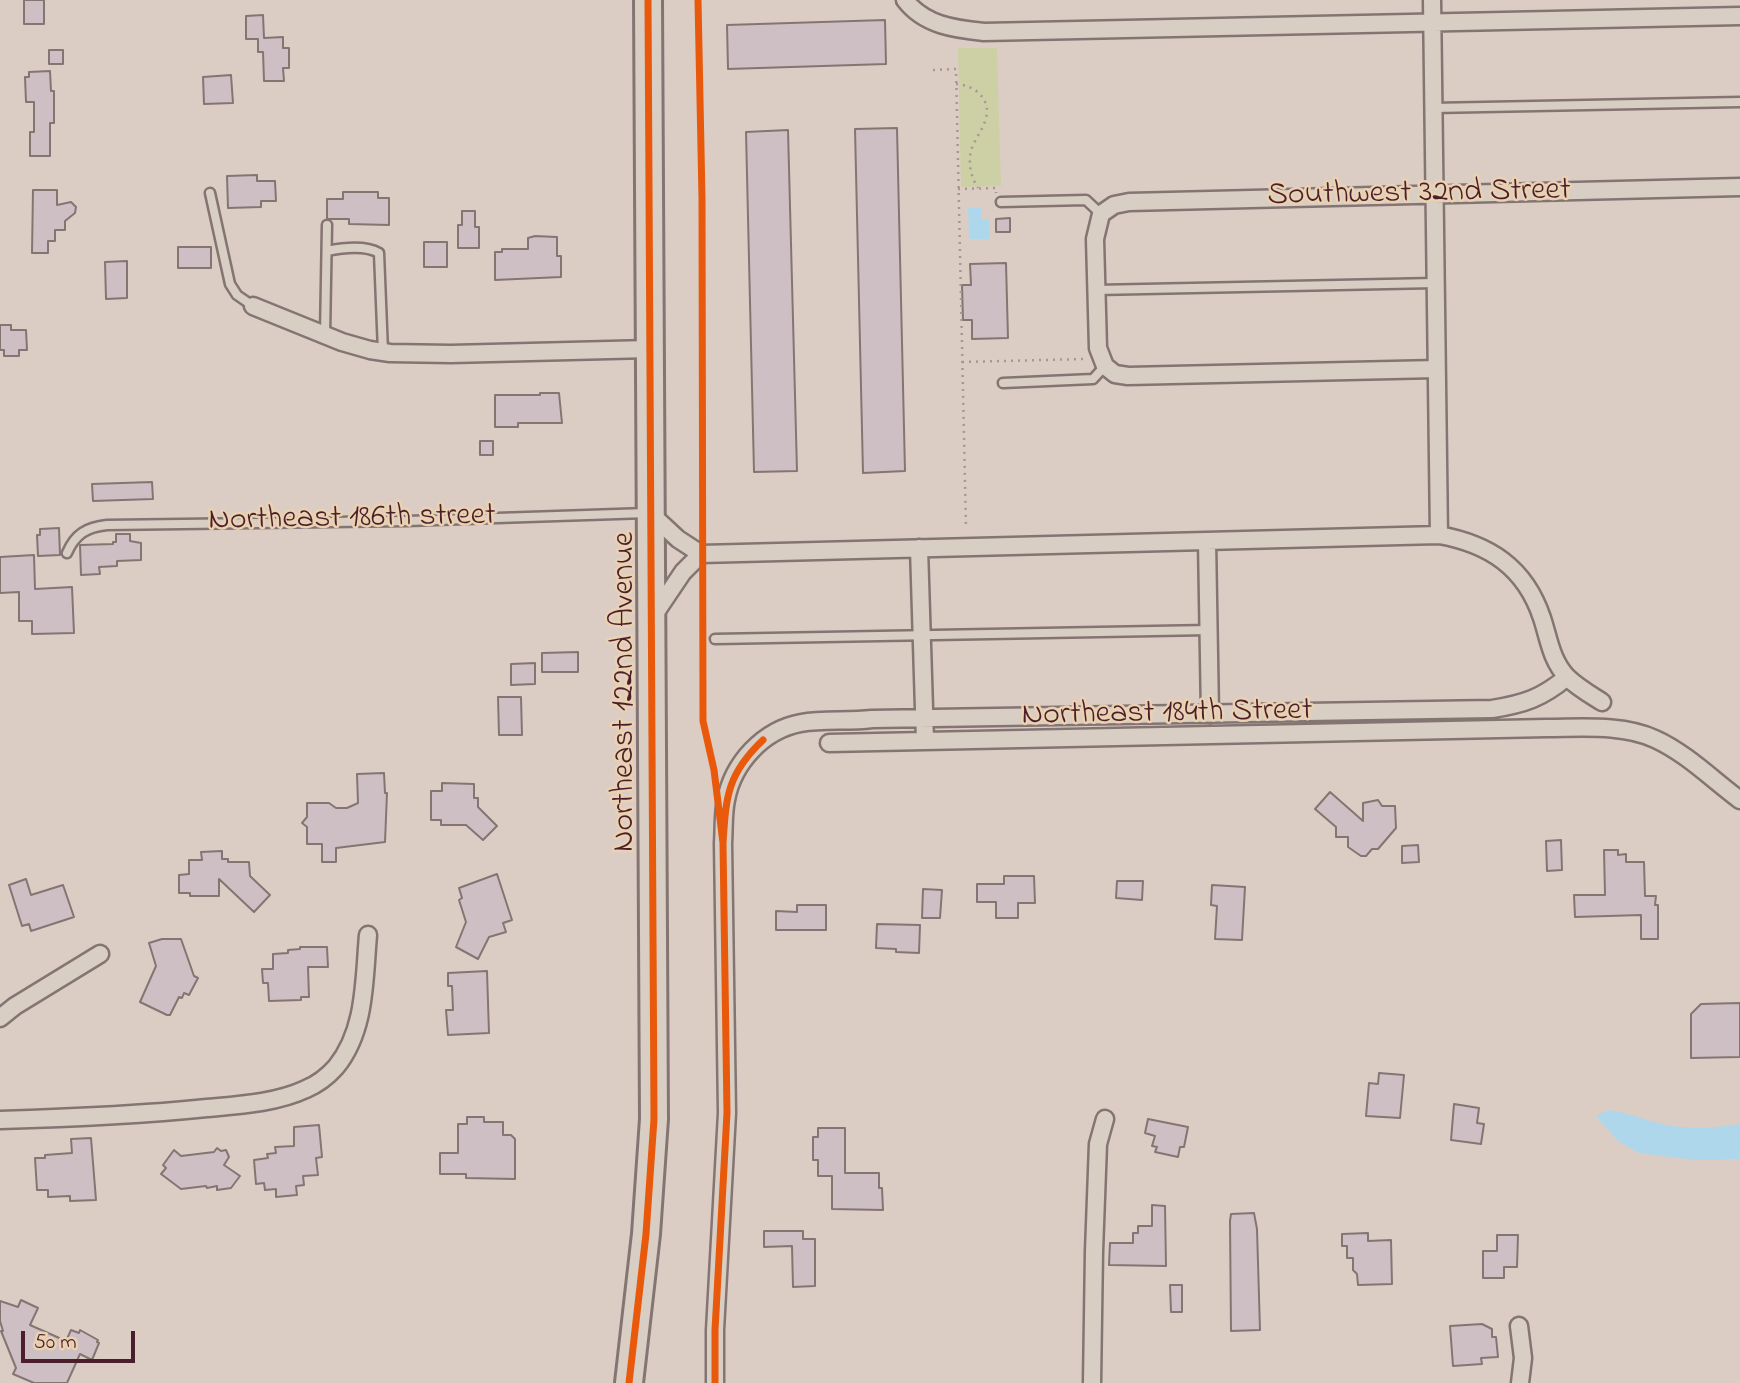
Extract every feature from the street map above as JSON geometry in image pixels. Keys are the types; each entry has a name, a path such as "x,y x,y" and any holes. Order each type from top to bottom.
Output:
{"highway":[{"name":"Northeast 122nd Avenue","path":"629,1383 646,1234 653,1119 648,0"}],"street":[{"path":"905,0 921,15 938,24 984,32 1740,16"},
{"path":"1432,0 1439,535"},
{"name":"Southwest 32nd Street","path":"1101,214 1114,205 1129,202 1740,187"},
{"path":"1101,214 1095,239 1098,348 1105,366 1115,374 1128,376 1437,369"},
{"path":"253,306 325,335 383,352 452,354 649,349"},
{"path":"650,513 678,539 701,554 1439,535 1478,545 1510,566 1534,599 1550,648 1567,677 1602,702"},
{"path":"1208,541 1210,714"},
{"path":"919,548 925,741"},
{"path":"651,620 683,572 701,554"},
{"name":"Northeast 184th Street","path":"715,1383 715,1330 727,1113 723,844 726,799 745,756 763,740 780,730 801,723 924,718 1492,709 1530,701 1547,693 1567,677"},
{"name":"Northeast 184th Street","path":"829,743 1547,728 1626,730 1656,739 1740,800"},
{"path":"0,1120 124,1115 242,1104 275,1099 306,1090 321,1081 343,1057 356,1032 368,935"},
{"path":"0,1018 100,954"},
{"path":"1092,1383 1098,1144 1105,1119"},
{"path":"1519,1326 1523,1359 1520,1383"}],"lane":[{"path":"1433,108 1740,102"},
{"path":"210,193 230,284 237,295 253,306"},
{"path":"1001,202 1086,200 1101,214"},
{"path":"325,335 327,225"},
{"path":"327,251 341,248 373,250 379,253 382,262 383,352"},
{"path":"1096,290 1435,283"},
{"path":"1003,383 1093,379 1105,366"},
{"name":"Northeast 186th street","path":"68,552 72,540 90,526 107,524 407,521 650,513"},
{"path":"715,639 1209,630"}],"path":[{"path":"933,70 956,69 965,528"},
{"path":"956,84 977,90 987,106 986,118 970,153 970,169 978,188"},
{"path":"962,362 1087,359 1105,366"}],"green space":[{"path":"958,48 997,48 1001,186 961,187"}],"water":[{"path":"968,208 982,208 982,219 989,219 990,239 969,239"},
{"path":"1608,1110 1682,1127 1740,1124 1740,1159 1694,1160 1639,1153 1618,1141 1596,1116"}],"building":[{"path":"24,0 44,0 44,24 24,24"},
{"path":"263,15 264,38 283,37 283,48 289,48 289,68 283,68 284,81 264,81 263,52 258,52 258,39 246,39 246,16"},
{"path":"885,20 886,64 728,69 727,25"},
{"path":"49,50 63,50 63,64 49,64"},
{"path":"50,71 51,91 54,91 54,123 50,123 50,156 30,156 30,132 34,132 34,102 26,102 25,77 29,77 29,72"},
{"path":"231,75 233,103 204,104 203,77"},
{"path":"897,128 905,471 863,473 855,129"},
{"path":"788,130 797,471 754,472 746,132"},
{"path":"257,175 257,181 275,181 276,201 261,201 261,207 228,208 227,176"},
{"path":"33,190 57,190 57,205 71,202 76,207 75,213 65,221 65,230 55,230 55,241 48,241 48,253 32,253"},
{"path":"343,192 378,192 378,198 389,198 389,225 349,224 349,219 327,219 327,199 343,199"},
{"path":"462,211 475,211 475,227 479,227 479,248 458,248 458,225 462,225"},
{"path":"1010,218 1010,232 996,232 996,219"},
{"path":"557,237 561,277 495,280 495,252 502,252 502,249 528,249 528,238"},
{"path":"424,242 447,242 447,267 424,267"},
{"path":"178,247 211,247 211,268 178,268"},
{"path":"127,261 127,298 106,299 105,262"},
{"path":"1006,263 1008,338 972,339 972,320 963,320 962,285 971,285 970,264"},
{"path":"0,325 11,325 11,330 26,330 27,350 19,350 19,356 4,356 4,350 0,350"},
{"path":"559,393 562,423 518,423 518,427 495,427 495,395"},
{"path":"480,441 493,441 493,455 480,455"},
{"path":"152,482 153,499 93,501 92,484"},
{"path":"59,528 60,555 38,556 37,535 40,535 40,529"},
{"path":"116,534 130,534 130,541 141,543 141,560 117,561 117,566 99,567 100,574 81,575 80,545 113,544 116,542"},
{"path":"34,555 35,589 72,587 74,633 32,634 32,621 19,621 19,592 0,593 0,557"},
{"path":"578,652 578,672 542,672 542,653"},
{"path":"535,663 535,684 511,685 511,664"},
{"path":"498,697 521,697 522,735 499,735"},
{"path":"384,773 387,793 385,842 336,848 336,862 322,862 322,844 307,844 307,827 302,823 307,817 307,803 329,803 336,808 347,808 358,803 357,774"},
{"path":"442,783 474,784 474,798 478,798 478,807 497,826 483,840 466,825 441,825 441,820 431,820 431,791 442,791"},
{"path":"1330,792 1363,821 1363,803 1378,800 1382,806 1395,806 1396,828 1378,849 1372,849 1366,856 1361,856 1348,847 1348,837 1336,837 1336,827 1315,809"},
{"path":"1561,840 1562,870 1547,871 1546,841"},
{"path":"1418,845 1419,862 1402,863 1402,846"},
{"path":"1604,850 1618,850 1618,855 1626,854 1626,862 1644,862 1645,896 1656,896 1655,905 1658,905 1658,939 1641,939 1641,915 1575,917 1574,895 1605,895"},
{"path":"222,851 222,859 228,859 228,862 249,862 250,876 270,895 254,912 219,879 219,896 190,896 190,893 179,893 179,875 189,874 189,860 202,860 201,852"},
{"path":"497,874 512,920 503,923 506,932 489,937 478,959 456,947 466,922 459,900 462,898 459,888"},
{"path":"1004,876 1034,876 1035,903 1018,903 1018,918 996,918 996,902 977,902 977,884 1004,884"},
{"path":"26,879 31,895 63,885 74,917 31,931 29,924 22,926 9,885"},
{"path":"1117,881 1143,881 1142,900 1116,898"},
{"path":"1212,885 1245,887 1242,940 1215,939 1217,906 1211,905"},
{"path":"923,889 942,890 940,918 922,918"},
{"path":"797,905 826,905 826,930 776,930 776,911 797,912"},
{"path":"877,924 920,925 919,953 876,948"},
{"path":"162,939 181,939 194,976 198,978 189,995 184,993 182,998 179,997 170,1015 140,1002 156,966 149,943"},
{"path":"327,947 328,967 308,967 309,997 301,997 301,1000 269,1001 268,983 263,983 262,969 273,969 273,954 288,953 288,950"},
{"path":"487,971 489,1033 448,1035 446,1010 453,1010 452,986 448,986 448,973"},
{"path":"1740,1003 1740,1057 1691,1058 1691,1014 1701,1004"},
{"path":"1379,1073 1404,1075 1400,1118 1366,1116 1369,1083 1378,1084"},
{"path":"1454,1104 1479,1108 1477,1123 1484,1124 1481,1144 1451,1140"},
{"path":"467,1117 484,1117 484,1122 503,1122 503,1135 511,1135 515,1139 515,1179 466,1178 466,1174 440,1174 440,1153 458,1153 458,1124 467,1124"},
{"path":"1148,1119 1188,1127 1184,1147 1180,1147 1178,1157 1155,1152 1157,1147 1152,1146 1155,1136 1145,1133"},
{"path":"319,1125 322,1157 316,1158 318,1175 303,1176 304,1185 296,1186 297,1195 276,1197 276,1189 265,1190 264,1183 256,1184 254,1160 268,1158 267,1154 276,1153 275,1147 294,1146 294,1127"},
{"path":"818,1128 845,1128 845,1173 879,1173 883,1210 832,1209 832,1176 818,1176 818,1160 813,1160 813,1137 818,1137"},
{"path":"91,1138 96,1200 70,1201 70,1196 48,1197 48,1190 37,1190 35,1158 72,1153 71,1139"},
{"path":"217,1148 226,1150 229,1157 224,1165 240,1176 231,1188 217,1190 217,1186 206,1186 181,1189 161,1174 166,1168 163,1165 174,1150 181,1156 214,1152"},
{"path":"1152,1205 1165,1206 1166,1266 1109,1265 1110,1243 1133,1243 1133,1233 1138,1233 1138,1226 1152,1226"},
{"path":"1254,1213 1257,1229 1260,1330 1231,1331 1231,1214"},
{"path":"764,1231 803,1231 803,1239 815,1239 815,1286 793,1287 792,1246 764,1247"},
{"path":"1368,1233 1368,1241 1391,1240 1392,1284 1358,1285 1357,1274 1353,1270 1353,1258 1347,1258 1347,1246 1342,1246 1342,1234"},
{"path":"1497,1235 1518,1235 1517,1267 1504,1267 1504,1278 1483,1278 1483,1251 1497,1251"},
{"path":"1170,1285 1182,1285 1182,1312 1171,1312"},
{"path":"21,1300 38,1308 30,1325 66,1341 71,1330 79,1333 80,1330 98,1340 92,1360 80,1354 67,1383 34,1383 13,1374 16,1368 1,1331 0,1301 18,1307"},
{"path":"1482,1324 1492,1329 1492,1337 1496,1337 1498,1357 1481,1358 1482,1364 1453,1366 1450,1326"}],"cycle path":[{"path":"629,1383 646,1234 654,1119 648,0"},
{"path":"698,0 702,198 703,721 714,770 723,843"},
{"path":"715,1383 715,1330 727,1113 724,827 727,799 735,775 763,740"}]}
